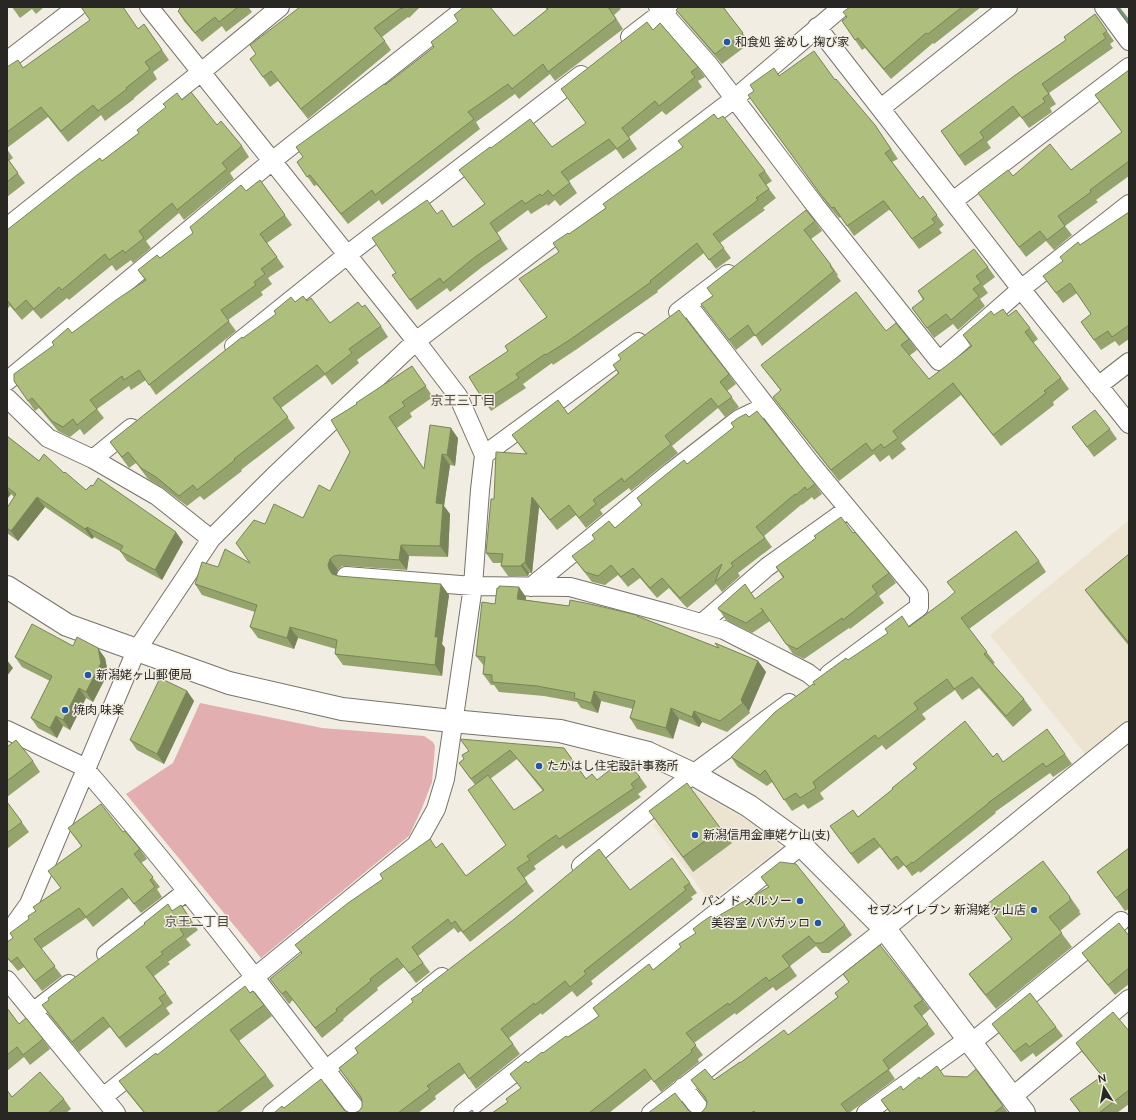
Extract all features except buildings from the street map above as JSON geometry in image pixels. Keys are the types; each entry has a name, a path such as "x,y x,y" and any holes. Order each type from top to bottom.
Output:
{"street":[{"path":"7,61 77,7"},
{"path":"103,1097 255,977 416,845 436,809 444,779 473,586 484,455 458,396 416,341 200,73 149,7"},
{"path":"7,227 280,7"},
{"path":"7,381 272,161 467,7"},
{"path":"7,935 29,904 136,651 211,539 275,475 416,341 734,99 842,7"},
{"path":"880,108 1008,7"},
{"path":"1104,7 1129,41"},
{"path":"618,46 663,9 709,65 734,99 809,210 939,361 1021,289 1129,204"},
{"path":"817,27 1021,289 1129,424"},
{"path":"223,354 347,255 593,66"},
{"path":"952,201 1129,67"},
{"path":"484,455 688,305 743,262"},
{"path":"567,878 693,774 919,607 919,594 848,509 688,305"},
{"path":"1098,386 1129,362"},
{"path":"7,398 48,438 93,459 157,496 211,539"},
{"path":"531,587 677,467 739,419 766,406"},
{"path":"93,459 142,419"},
{"path":"702,623 767,567 848,509"},
{"path":"346,576 473,586 570,588 724,630 808,673 808,689"},
{"path":"7,587 67,625 228,683 342,709 560,731 648,753 693,774 748,806 802,845 885,929 1018,1105 1129,999"},
{"path":"7,730 80,765 86,770 133,824 255,977 358,1113"},
{"path":"651,1113 885,929 1129,731"},
{"path":"464,1113 802,845"},
{"path":"33,1012 186,891"},
{"path":"866,1113 970,1041 1121,921"},
{"path":"272,1113 457,965"},
{"path":"7,980 116,1113"},
{"path":"683,1087 703,1113"}],"shaded area":[{"path":"1129,520 1129,721 1085,754 990,635"},
{"path":"200,703 322,728 424,736 433,742 435,746 432,782 409,836 261,958 126,794 173,763"},
{"path":"695,791 773,834 780,848 710,902 653,825"}],"waterway":[{"path":"1115,7 1129,25"}],"place":[{"name":"和食処 釜めし 掬び家","path":"727,42"},
{"name":"新潟姥ヶ山郵便局","path":"88,675"},
{"name":"焼肉 味楽","path":"65,710"},
{"name":"たかはし住宅設計事務所","path":"539,766"},
{"name":"新潟信用金庫姥ケ山(支)","path":"695,835"},
{"name":"パン ド メルソー","path":"800,901"},
{"name":"セブンイレブン 新潟姥ヶ山店","path":"1034,910"},
{"name":"美容室 パパガッロ","path":"818,923"}],"district":[{"name":"京王三丁目","path":"463,400"},
{"name":"京王二丁目","path":"197,921"}]}
